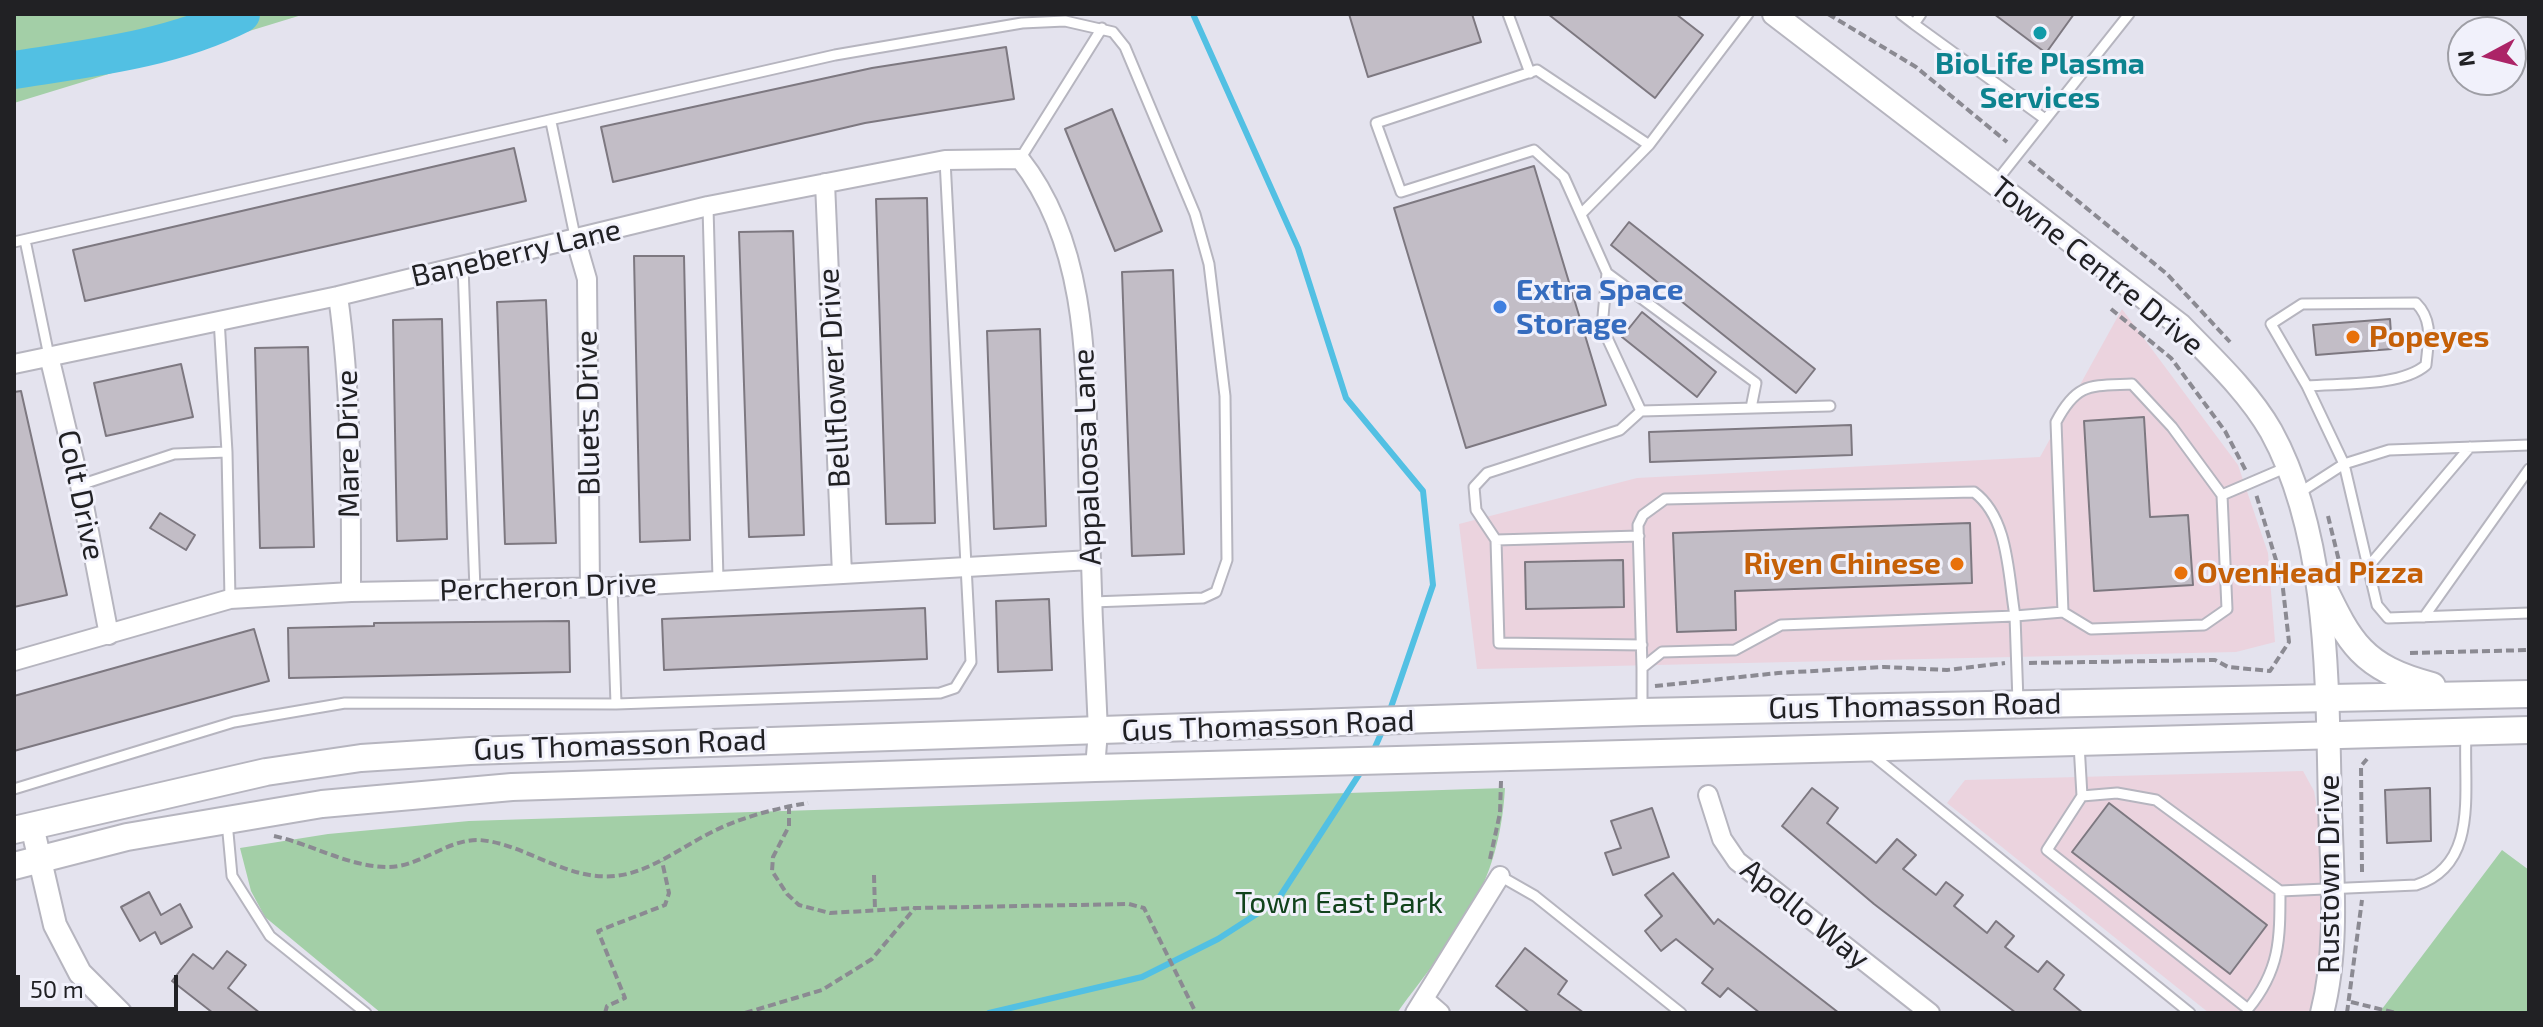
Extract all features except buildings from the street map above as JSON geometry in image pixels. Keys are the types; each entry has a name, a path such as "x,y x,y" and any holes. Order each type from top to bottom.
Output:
{"main road":[{"path":"2318,577 2346,636 2372,660 2399,677 2466,695"},
{"name":"Gus Thomasson Road","path":"23,828 266,772 361,758 609,744 1467,719 1641,699 1863,707 2529,694"},
{"path":"1863,707 1864,747"},
{"name":"Gus Thomasson Road","path":"14,866 226,819 322,804 512,787 1095,768 2529,730"}],"street":[{"name":"Towne Centre Drive","path":"1774,14 2180,325 2233,380 2271,431 2296,495 2318,577 2327,735"},
{"name":"Baneberry Lane","path":"14,364 338,296 463,264 576,241 708,206 945,160 1020,159"},
{"name":"Appaloosa Lane","path":"1020,159 1040,184 1074,282 1083,335 1098,731 1095,768"},
{"name":"Bellflower Drive","path":"825,183 842,574"},
{"name":"Bluets Drive","path":"576,241 587,279 590,587"},
{"name":"Mare Drive","path":"338,296 348,364 351,430 351,592"},
{"name":"Colt Drive","path":"49,356 80,485 109,635"},
{"name":"Percheron Drive","path":"14,661 230,599 351,592 612,587 967,564 1091,560"},
{"name":"Rustown Drive","path":"2322,1013 2330,983 2333,890 2327,735"},
{"name":"Apollo Way","path":"1708,795 1722,839 1737,861 1930,1013"},
{"path":"23,828 40,858 55,925 80,973 120,1013"},
{"path":"1440,1013 1420,1007 1494,871"}],"lane":[{"path":"1508,14 1530,73"},
{"path":"1581,214 1649,145 1748,14"},
{"path":"1901,14 2045,119"},
{"path":"1914,24 1921,14"},
{"path":"1995,183 2129,14"},
{"path":"49,356 19,241 835,55 1022,23 1065,21 1102,28 1113,32 1125,47 1195,214 1209,264 1225,396 1227,560 1216,592 1203,598 1092,602"},
{"path":"1020,159 1102,28"},
{"path":"1641,411 1602,327 1607,273 1564,177 1534,150 1401,192 1376,123 1537,70 1649,145"},
{"path":"551,122 576,241"},
{"path":"14,789 234,722 345,703 616,704 940,693 955,688 971,662 945,160"},
{"path":"708,206 718,579"},
{"path":"463,264 475,590"},
{"path":"1607,273 1756,383 1751,408"},
{"path":"2307,386 2402,378 2417,373 2426,365 2429,327 2425,312 2416,303 2407,302 2302,304 2271,324 2307,386 2344,464 2377,605 2388,618 2529,613"},
{"path":"219,319 227,452 230,599"},
{"path":"1642,668 1662,652 1735,650 1781,625 2063,612 2091,629 2204,625 2227,609 2222,495 2172,427 2132,384 2086,386 2068,399 2056,422 2063,612"},
{"path":"1642,645 1499,643 1496,540 1476,510 1474,487 1487,473 1620,430 1641,411 1830,406"},
{"path":"2296,495 2344,464 2389,450 2529,445"},
{"path":"2368,567 2470,447"},
{"path":"80,485 174,454 227,452"},
{"path":"2222,495 2285,468"},
{"path":"2424,617 2529,469"},
{"path":"1641,699 1639,519 1665,499 1974,492 1986,501 1996,516 2015,616 2018,705"},
{"path":"1496,540 1639,536"},
{"path":"612,587 616,704"},
{"path":"2082,796 2117,793 2156,800 2280,891 2416,885 2434,879 2446,868 2465,829 2466,732"},
{"path":"2078,742 2082,796 2047,850 2248,1009 2261,993 2279,947 2280,891"},
{"path":"1864,747 1885,769 2190,1013"},
{"path":"226,819 232,876 270,936 366,1013"},
{"path":"1494,871 1535,896 1681,1013"}],"path":[{"path":"1641,699 1778,673 1884,667 1947,670 2018,663 2215,660 2228,667 2270,671"},
{"path":"1494,871 1501,779"},
{"path":"265,834 388,867 422,860 476,840 494,842 550,865 589,874 624,875 662,861 716,830 789,806 815,802"},
{"path":"789,806 789,826 773,857 772,871 787,894 799,905 830,913 915,908 1135,904 1144,908 1196,1013"},
{"path":"605,1013 607,1006 625,998 598,931 665,905 669,893 662,861"},
{"path":"874,875 875,910"},
{"path":"745,1013 822,990 872,959 915,908"},
{"path":"2351,1002 2396,1013"}],"shaded area":[{"path":"2122,309 2238,465 2268,553 2275,642 2236,652 1477,669 1459,524 1637,478 2040,457"},
{"path":"2303,771 2314,791 2325,853 2328,934 2316,1013 2209,1013 1947,803 1965,780"}],"green space":[{"path":"14,14 305,14 14,103"},
{"name":"Town East Park","path":"1505,788 1494,856 1483,884 1455,934 1397,1013 381,1013 265,917 251,891 240,848 328,834 469,821"},
{"path":"2502,850 2529,870 2529,1013 2379,1013"}],"waterway":[{"path":"14,70 159,44 241,14"},
{"path":"1193,14 1298,248 1346,398 1423,491 1433,585 1389,713"},
{"path":"1372,754 1384,727"},
{"path":"989,1013 1142,977 1218,939 1277,901 1362,770"}],"place":[{"name":"BioLife Plasma Services","path":"2040,33"},
{"name":"Extra Space Storage","path":"1500,307"},
{"name":"Popeyes","path":"2353,337"},
{"name":"Riyen Chinese","path":"1957,564"},
{"name":"OvenHead Pizza","path":"2181,573"}]}
